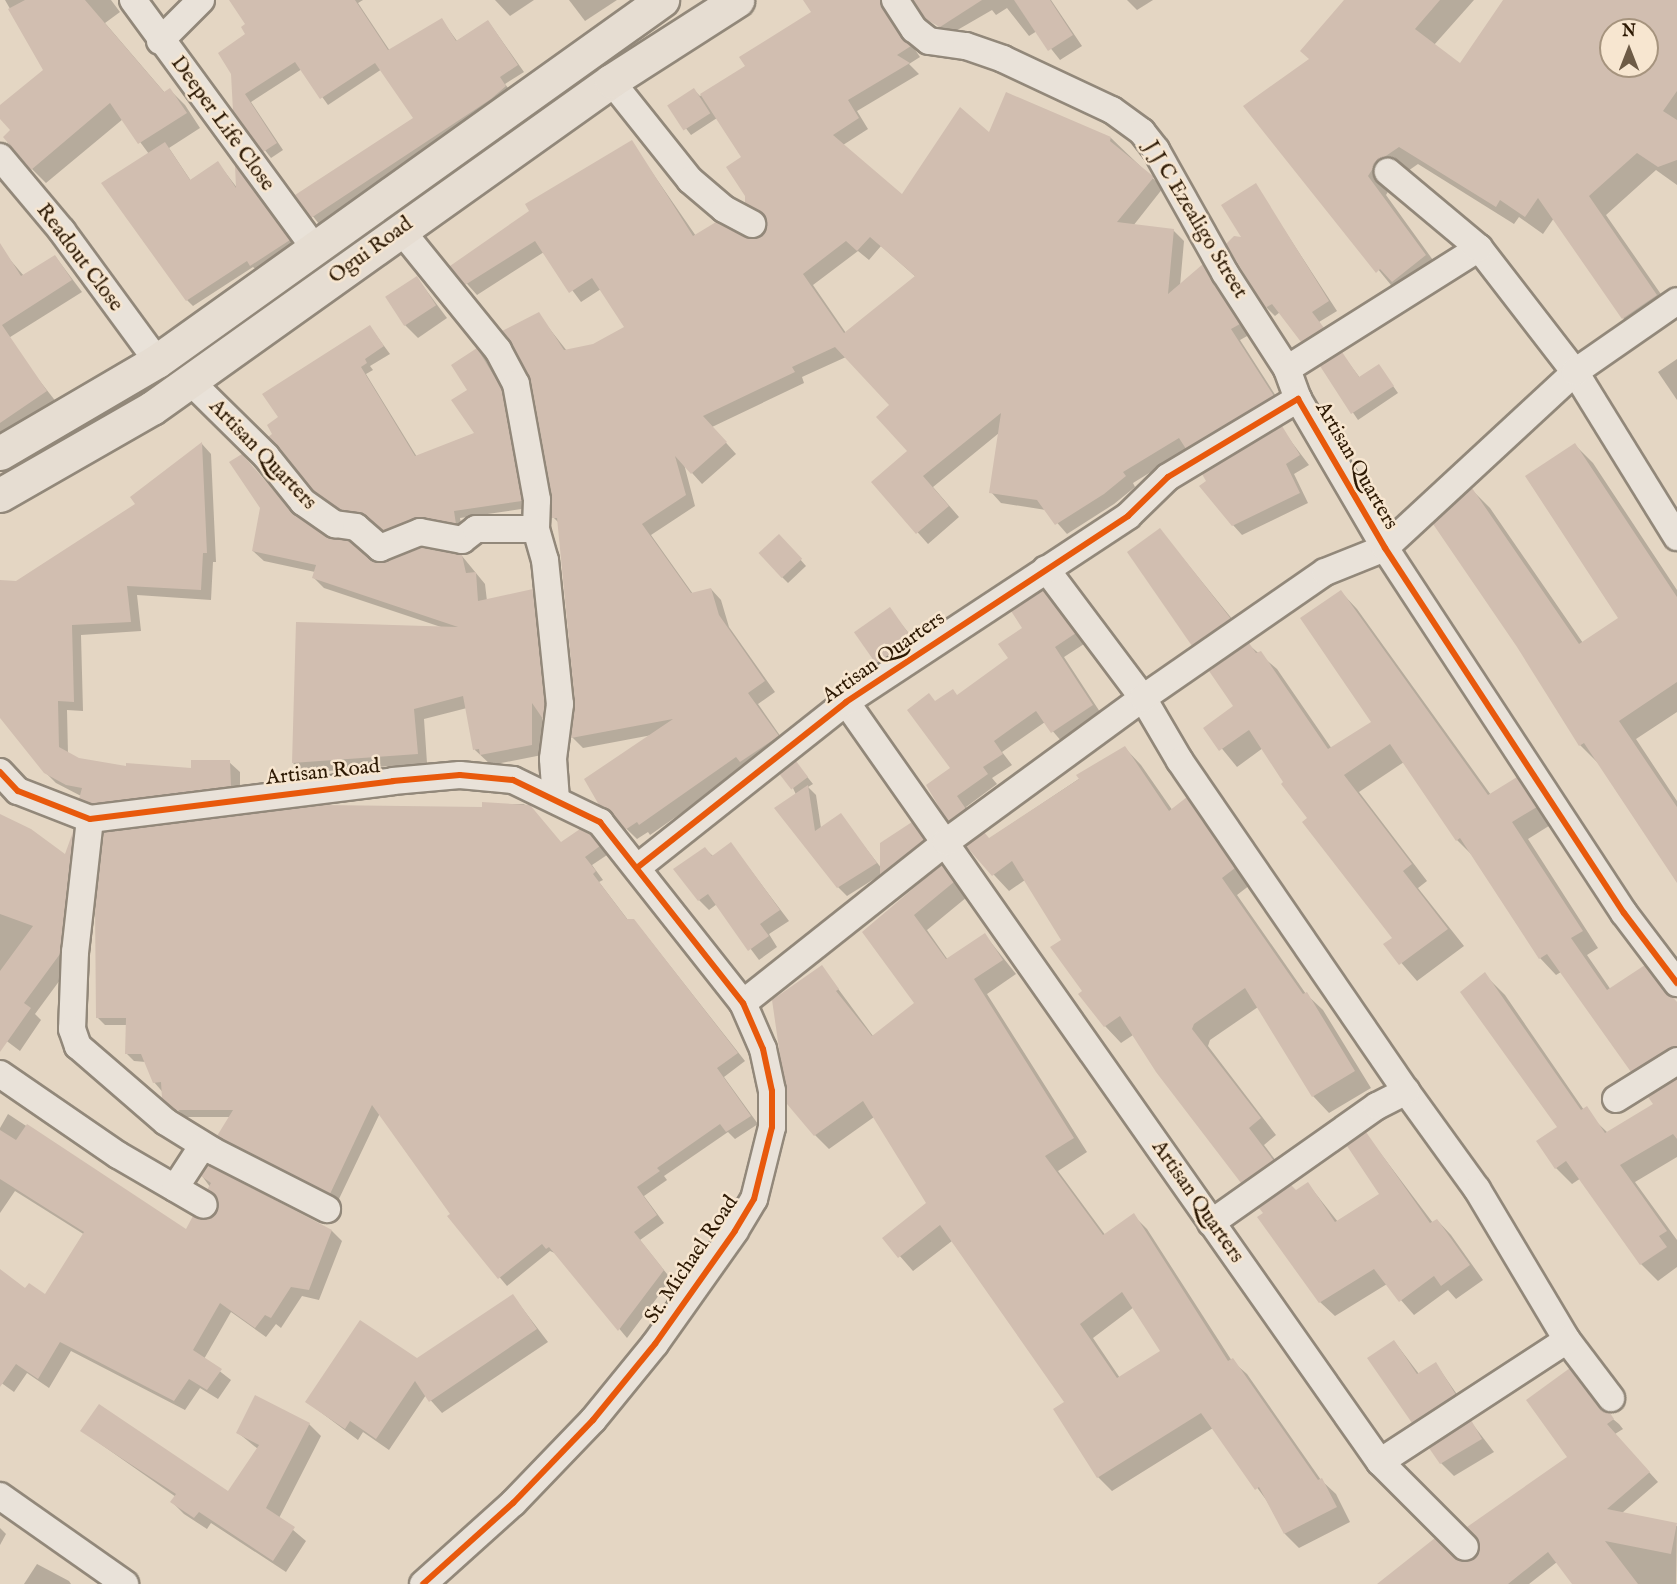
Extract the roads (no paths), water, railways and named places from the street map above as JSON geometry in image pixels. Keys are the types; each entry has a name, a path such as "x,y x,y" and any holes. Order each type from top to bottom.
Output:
{"main road":[{"name":"Ogui Road","path":"0,453 157,361 313,246 662,0"},
{"name":"Ogui Road","path":"0,495 152,408 400,229 611,81 737,0"}],"street":[{"name":"Deeper Life Close","path":"133,0 160,41 313,246"},
{"path":"160,41 201,0"},
{"name":"J J C Ezealigo Street","path":"895,0 914,29 929,41 966,46 1003,59 1113,110 1142,132 1156,150 1225,273 1287,369 1298,399"},
{"path":"611,81 690,180 724,209 752,224"},
{"name":"Readout Close","path":"0,157 62,231 157,361"},
{"path":"1388,172 1479,248 1575,372 1677,537"},
{"path":"400,229 498,350 516,384 537,500 536,529 545,560 560,704 553,759 556,800"},
{"path":"1287,369 1479,248"},
{"name":"Artisan Quarters","path":"742,1003 946,842 1143,698 1325,572 1385,548 1575,372 1675,307"},
{"name":"Artisan Quarters","path":"190,381 266,456 303,502 335,524 356,527 380,548 420,532 462,540 476,529 536,529"},
{"name":"Artisan Quarters","path":"638,867 846,702 1128,516 1168,477 1298,399 1385,548 1624,914 1677,983"},
{"path":"1046,569 1143,698 1180,761 1406,1091 1477,1189 1567,1340 1611,1398"},
{"name":"Artisan Quarters","path":"846,702 1380,1462 1465,1547"},
{"path":"0,772 18,792 90,819 75,952 75,1037 78,1046 140,1100 203,1145 327,1209"},
{"name":"Artisan Road","path":"90,819 278,794 460,775 513,780 556,800"},
{"name":"St. Michael Road","path":"423,1584 513,1503 593,1420 654,1344 754,1199 772,1127 772,1091 763,1049 742,1003 675,921 638,867 600,822 556,800"},
{"path":"1616,1099 1677,1061"},
{"path":"0,1074 118,1155 204,1205"},
{"path":"1211,1223 1377,1106 1406,1091"},
{"path":"175,1188 203,1145"},
{"path":"1380,1462 1567,1340"},
{"path":"0,1496 125,1584"}]}
